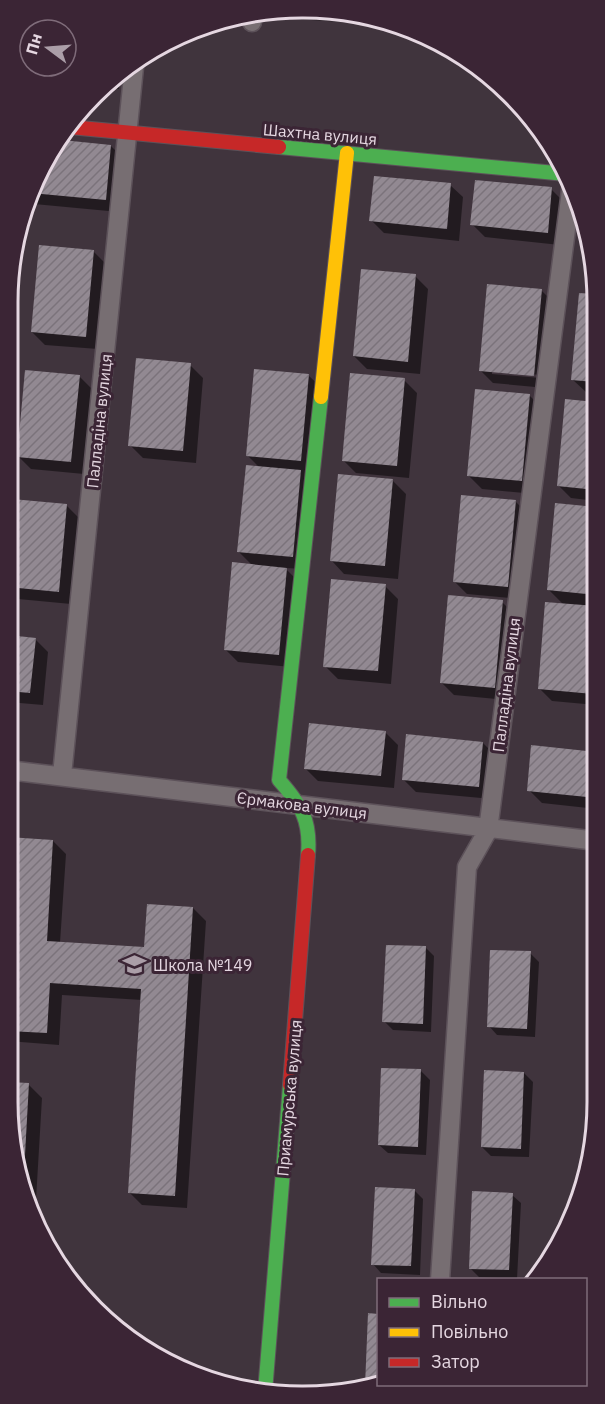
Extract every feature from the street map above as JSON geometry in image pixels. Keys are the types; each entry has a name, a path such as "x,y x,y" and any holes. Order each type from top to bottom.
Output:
{"street":[{"name":"Палладіна вулиця","path":"62,776 133,74"},
{"name":"Шахтна вулиця","path":"78,128 556,173"},
{"path":"301,805 279,780 347,153"},
{"name":"Палладіна вулиця","path":"488,830 569,204"},
{"name":"Єрмакова вулиця","path":"18,771 488,830 587,840"},
{"name":"Приамурська вулиця","path":"266,1384 310,836 301,805"},
{"path":"440,1278 467,867 488,830"}],"building":[{"path":"68,141 111,145 106,200 40,194 56,160"},
{"path":"374,176 451,183 447,229 369,221"},
{"path":"475,180 552,187 548,233 470,225"},
{"path":"39,245 94,250 86,337 31,332"},
{"path":"361,269 416,274 408,362 353,356"},
{"path":"487,284 542,289 534,376 479,371"},
{"path":"579,293 587,293 587,381 571,380"},
{"path":"136,358 191,363 183,451 128,446"},
{"path":"254,369 309,374 301,461 246,456"},
{"path":"25,370 80,375 71,462 18,457"},
{"path":"350,373 405,378 397,466 342,461"},
{"path":"475,389 530,394 522,481 467,476"},
{"path":"565,399 587,401 587,489 557,486"},
{"path":"246,465 301,470 293,557 237,552"},
{"path":"338,474 393,479 385,566 330,561"},
{"path":"461,495 516,500 508,587 453,582"},
{"path":"18,500 67,504 59,592 18,588"},
{"path":"555,503 587,506 587,594 547,590"},
{"path":"232,562 287,568 279,655 224,650"},
{"path":"331,579 386,584 378,671 323,667"},
{"path":"448,595 503,600 495,688 440,683"},
{"path":"545,602 587,605 587,693 538,689"},
{"path":"18,636 36,638 30,693 18,692"},
{"path":"309,723 386,731 381,776 304,769"},
{"path":"406,734 483,742 479,787 402,780"},
{"path":"531,745 587,751 587,797 527,791"},
{"path":"18,838 53,840 47,941 144,947 147,904 193,907 175,1196 128,1193 141,989 50,983 47,1033 18,1032"},
{"path":"386,945 426,946 423,1024 382,1022"},
{"path":"490,950 531,951 527,1029 487,1027"},
{"path":"381,1068 421,1069 418,1147 378,1145"},
{"path":"484,1070 524,1072 521,1149 481,1147"},
{"path":"18,1082 29,1083 25,1163 20,1139"},
{"path":"375,1187 415,1189 411,1266 371,1265"},
{"path":"472,1191 513,1193 509,1270 469,1269"},
{"path":"368,1313 377,1314 377,1376 365,1379"}],"traffic: fast":[{"path":"279,147 556,173"},
{"path":"308,855 308,832 303,814 299,805 279,780 321,397"},
{"path":"266,1384 290,1085"}],"traffic: slow":[{"path":"321,397 347,153"}],"traffic: jam":[{"path":"78,128 279,147"},
{"path":"290,1085 308,855"}],"place":[{"name":"Школа №149","path":"135,965"}]}
